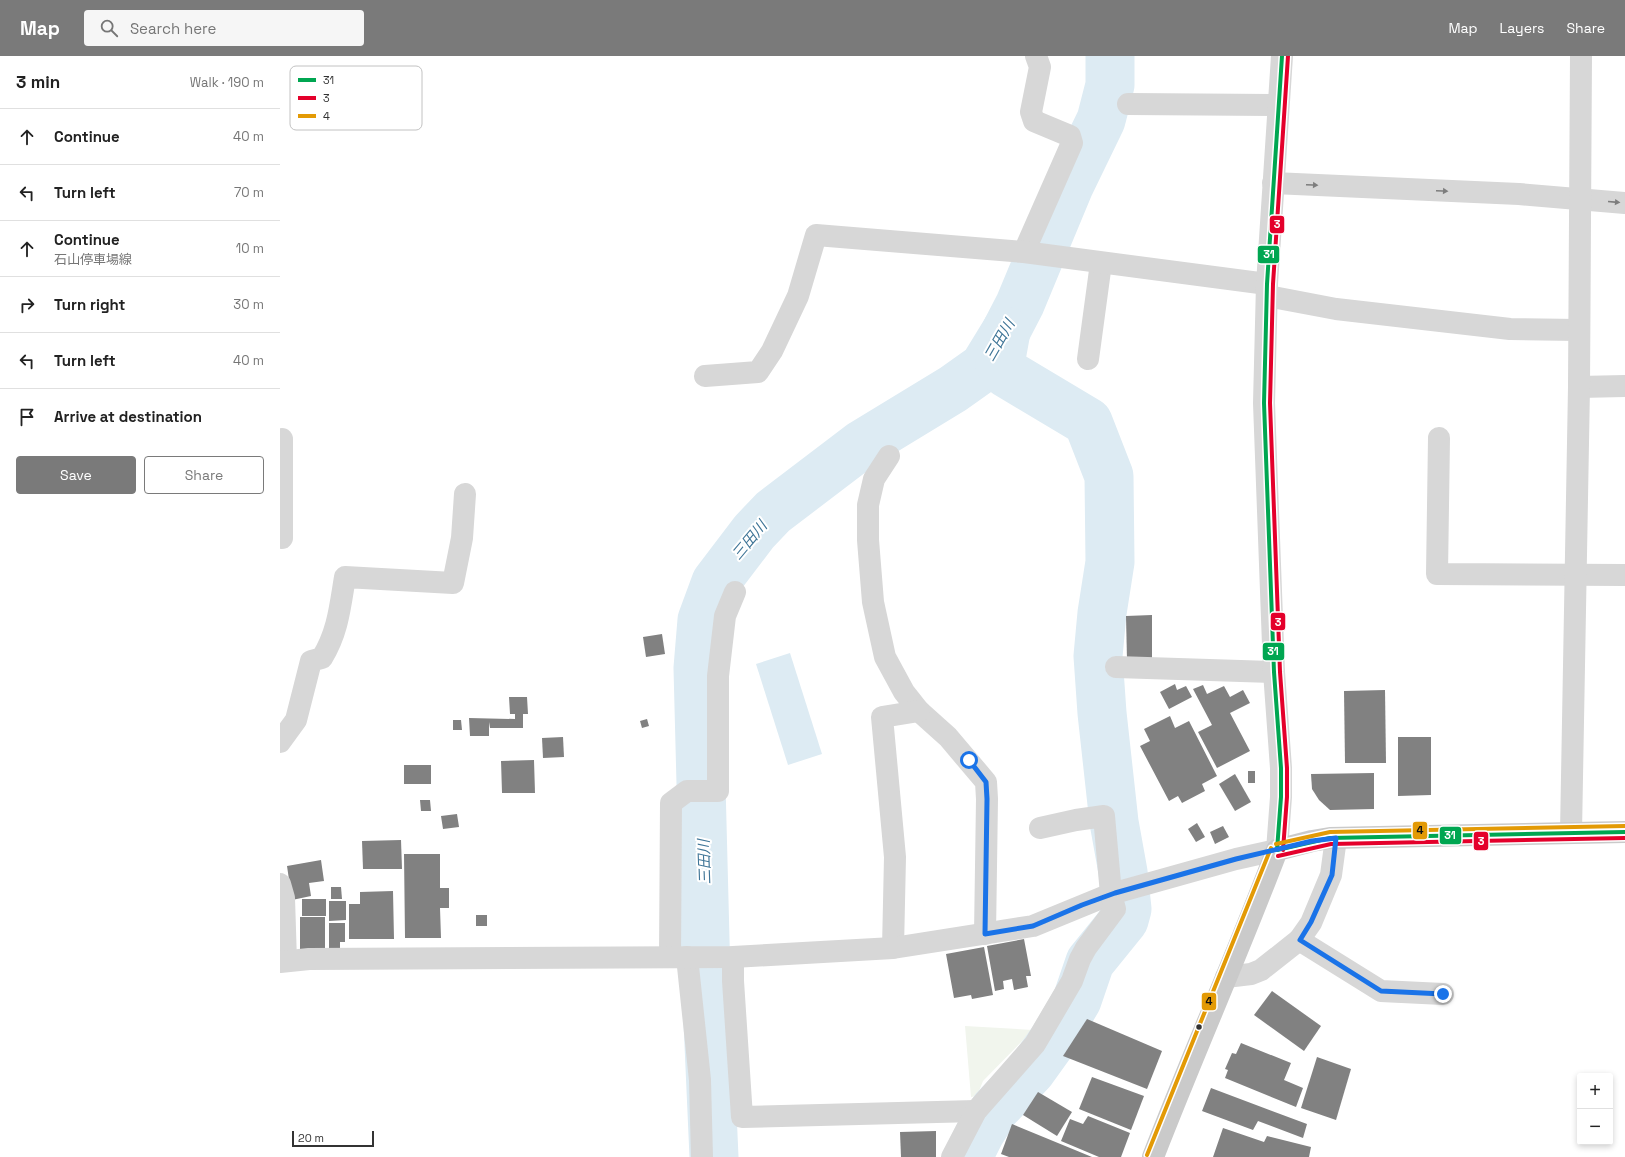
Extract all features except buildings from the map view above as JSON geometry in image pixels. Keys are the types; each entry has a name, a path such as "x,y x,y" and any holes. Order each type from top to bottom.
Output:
{"main road":[{"path":"1153,1157 1278,850 1312,841 1336,838 1625,832"}],"street":[{"path":"1028,253 1072,143 1070,136 1034,121 1031,112 1040,68 1036,56"},
{"path":"280,884 284,898 283,962 317,959 727,957 893,948 1033,926 1113,894 1236,859 1278,850 1281,768 1274,672 1264,403 1267,290 1282,56"},
{"path":"1571,833 1579,386 1578,330 1581,56"},
{"path":"1128,104 1278,105"},
{"path":"1273,183 1519,194 1625,203"},
{"path":"705,376 758,372 772,352 798,296 816,236 834,236 1028,253 1101,263 1267,290 1336,308 1510,329 1578,330"},
{"path":"1088,359 1101,263"},
{"path":"1579,386 1625,386"},
{"path":"1439,438 1437,574 1625,575"},
{"path":"282,439 282,538"},
{"path":"889,456 874,479 868,505 868,540 873,602 885,657 904,692 919,711 948,737 986,782 985,934"},
{"path":"280,742 296,720 310,661 322,658 331,643 337,622 345,578 453,583 462,538 465,494"},
{"path":"702,1157 700,1080 682,957 671,803 687,791 718,791 718,676 725,616 735,592"},
{"path":"1116,667 1274,672"},
{"path":"893,948 895,857 882,717 919,711"},
{"path":"952,1157 976,1111 1035,1044 1072,980 1086,948 1115,909 1104,816 1076,820 1040,828"},
{"path":"1226,977 1251,974 1262,970 1300,940 1311,922 1332,875 1336,838"},
{"path":"1300,940 1381,991 1443,994"},
{"path":"727,957 733,981 742,1116 976,1111"}],"shaded area":[{"path":"790,653 822,754 788,765 756,664"},
{"path":"965,1026 1033,1030 983,1081 977,1096 971,1097"}],"waterway":[{"name":"三田川","path":"714,1157 706,977 698,668 702,620 716,582 754,532 773,512 861,445 953,389 984,367 1006,331 1020,304 1069,186 1101,120 1110,85 1110,56"},
{"path":"968,1157 980,1133 995,1109 1031,1071 1054,1039 1077,1000 1090,962 1124,920 1127,909 1123,872 1114,822 1102,713 1098,656 1102,613 1110,562 1109,476 1088,422 1006,373 1000,364 1006,331"}],"transit line":[{"name":"31","path":"1277,850 1281,797 1281,768 1274,672 1264,403 1267,284 1282,56"},
{"name":"3","path":"1283,850 1287,797 1287,768 1280,672 1270,403 1273,284 1288,56"},
{"name":"4","path":"1276,844 1330,832 1625,826"},
{"name":"31","path":"1277,850 1330,838 1625,832"},
{"name":"3","path":"1278,856 1331,844 1625,838"},
{"name":"4","path":"1147,1155 1271,848"}],"route":[{"path":"969,760 986,782 985,934 1033,926 1115,893 1236,859 1312,841 1336,838 1332,875 1311,922 1300,940 1381,991 1443,994"}]}
